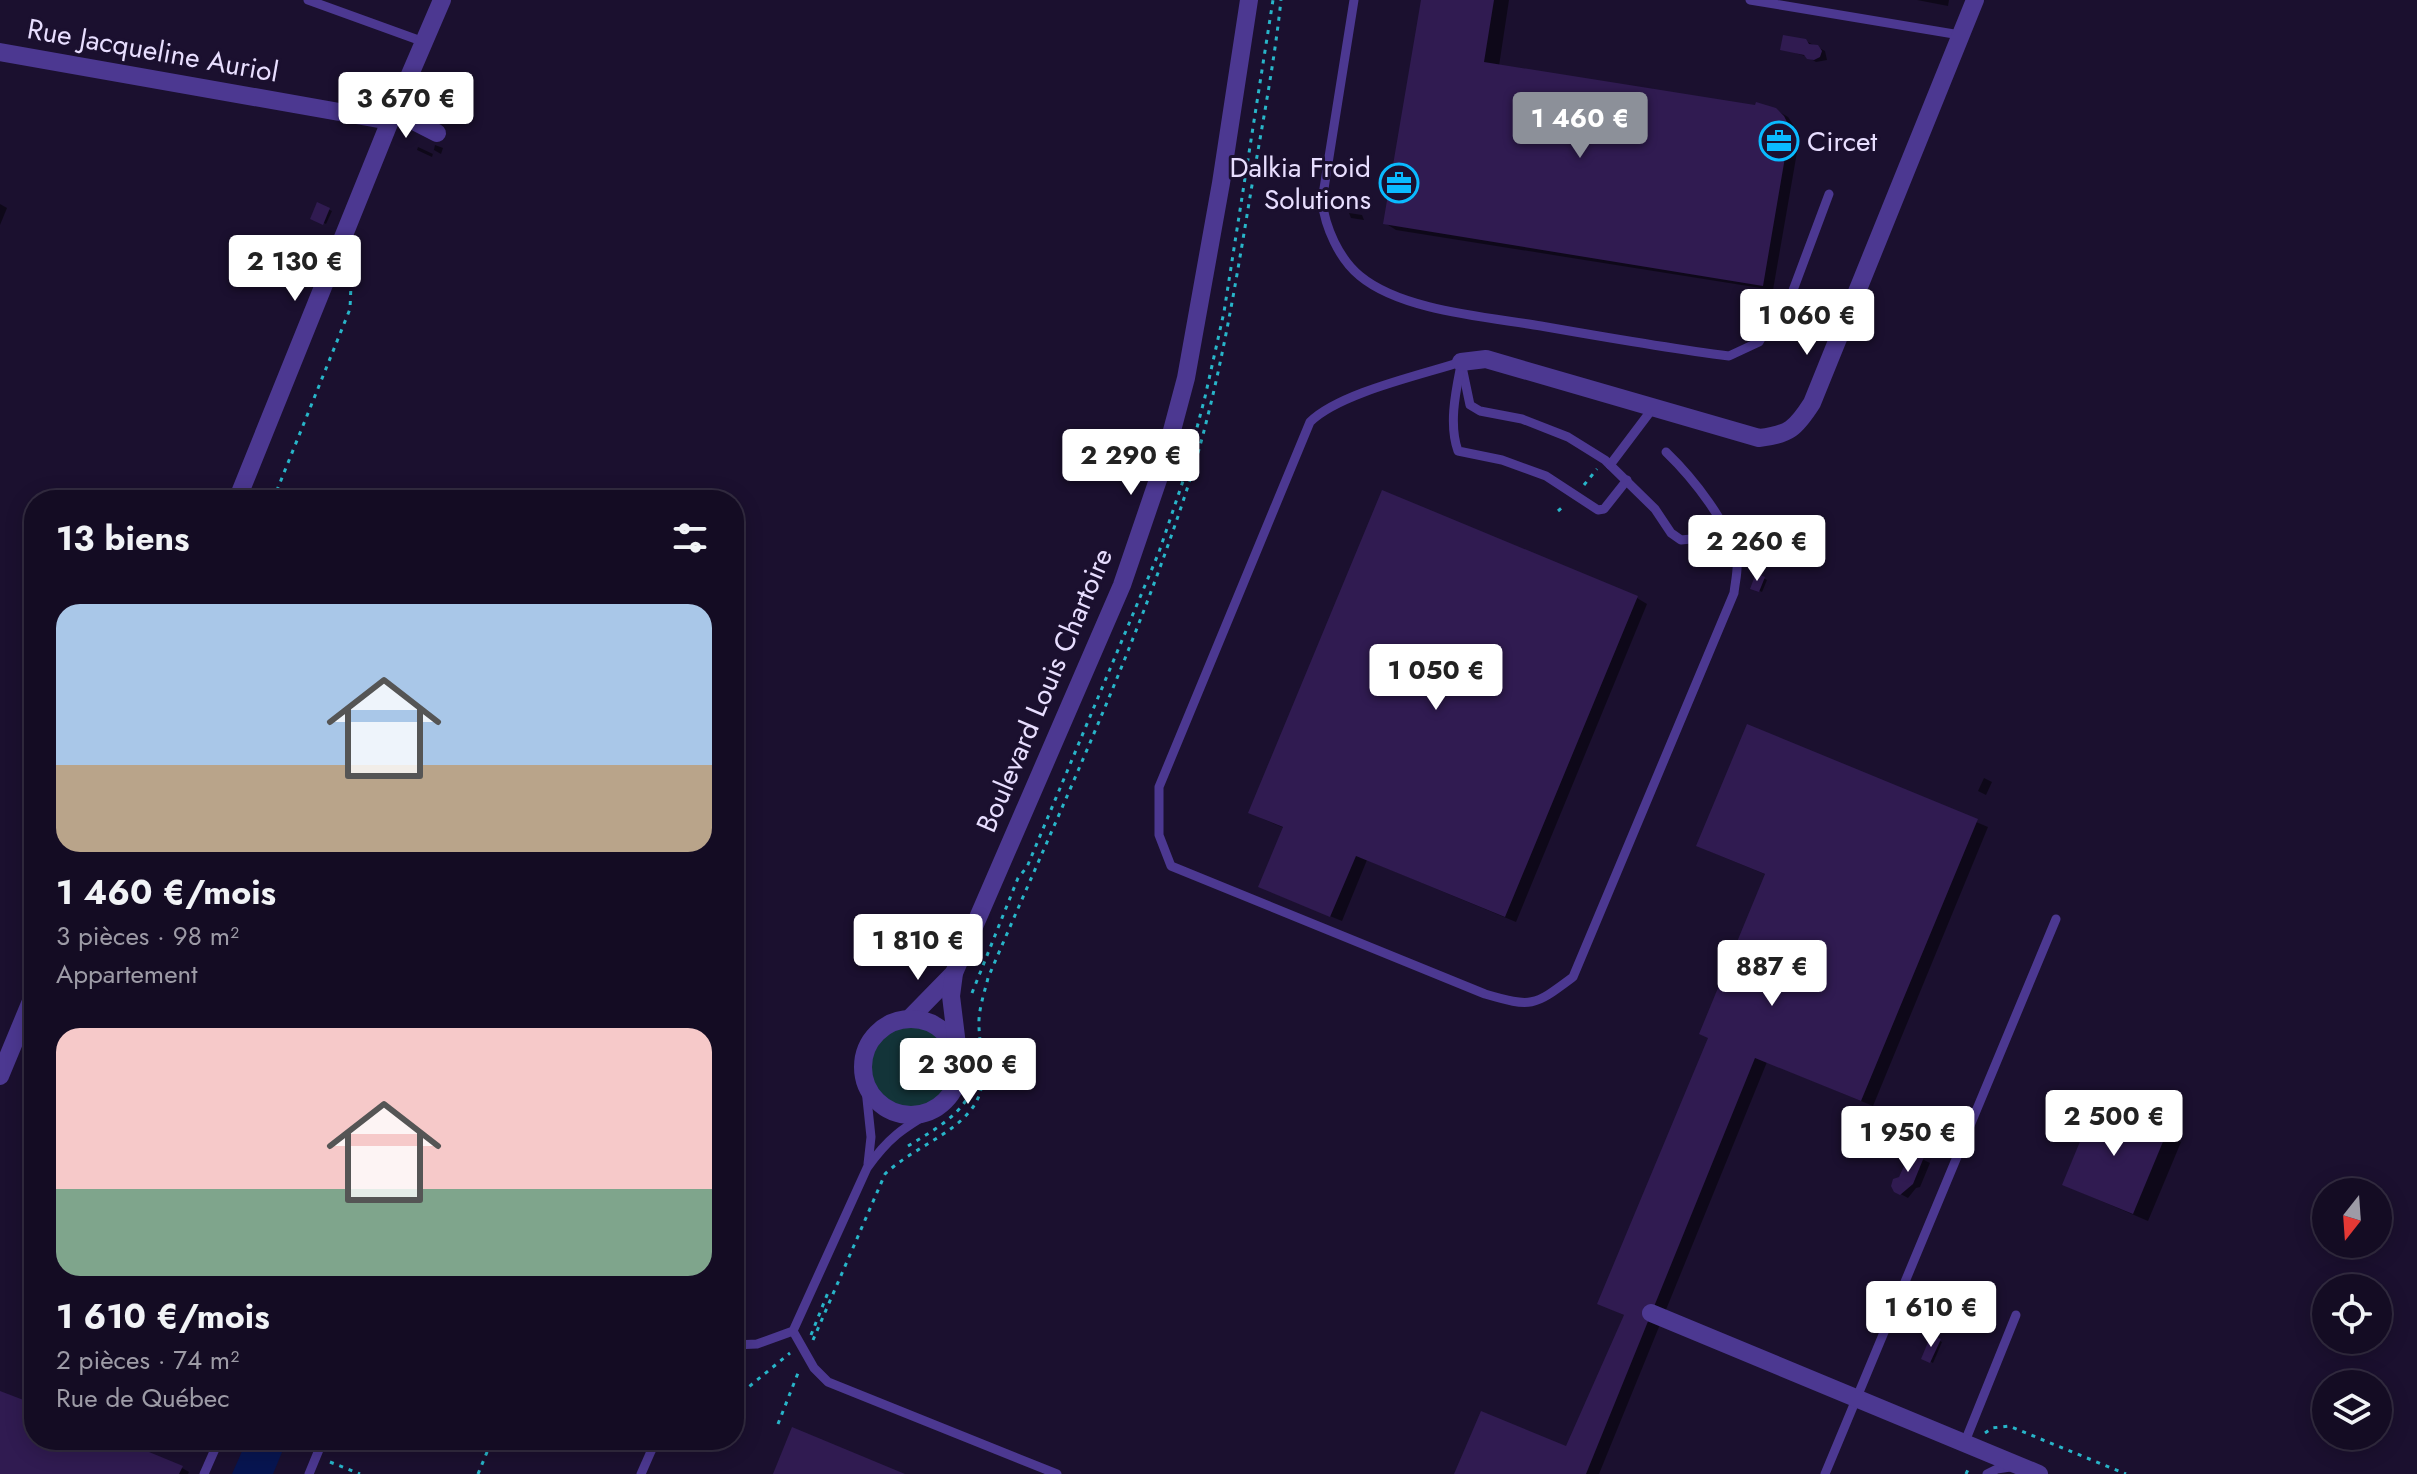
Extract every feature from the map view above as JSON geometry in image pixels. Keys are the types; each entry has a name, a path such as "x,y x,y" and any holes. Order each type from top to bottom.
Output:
{"street":[{"path":"241,490 442,0"},
{"name":"Boulevard Louis Chartoire","path":"954,973 1122,585 1162,468 1186,378 1221,183 1249,0"},
{"path":"1461,362 1486,359 1759,438 1777,436 1797,426 1812,403 1975,0"},
{"name":"Rue Jacqueline Auriol","path":"0,52 392,116 437,133"},
{"path":"910,1018 954,973"},
{"path":"954,973 951,996 960,1069 956,1086 947,1100 921,1115 906,1115 880,1104 865,1080 865,1052 871,1039 895,1021 910,1018 926,1020 940,1027 958,1053"},
{"path":"0,1076 24,1018"},
{"path":"1651,1313 2035,1473"}],"lane":[{"path":"308,0 424,42"},
{"path":"1354,0 1322,201 1328,228 1344,257 1359,276 1387,293 1437,309 1729,356 1759,342 1781,303 1792,293 1829,194"},
{"path":"1750,0 1960,35"},
{"path":"1461,362 1470,405 1480,411 1522,419 1568,437 1627,480 1655,509 1671,533 1681,540 1691,539 1721,524"},
{"path":"1461,362 1455,399 1458,451 1502,460 1546,476 1598,510 1604,509 1627,480"},
{"path":"1461,362 1322,411 1310,422 1159,787 1159,835 1171,866 1485,994 1519,1004 1542,1000 1573,977 1734,593 1737,564 1721,524 1689,474 1666,452"},
{"path":"1610,465 1653,408"},
{"path":"1825,1474 2056,919"},
{"path":"865,1080 871,1137 867,1168"},
{"path":"744,1345 776,1339 793,1331 867,1168 884,1144 899,1130 934,1110"},
{"path":"1970,1446 2016,1315"},
{"path":"793,1331 814,1368 828,1382 1057,1474"},
{"path":"204,1474 215,1450"},
{"path":"309,1474 319,1450"},
{"path":"641,1474 652,1450"},
{"path":"1987,1474 2008,1467 2035,1473"}],"path":[{"path":"277,490 350,309 351,285 339,252"},
{"path":"778,1424 806,1354"},
{"path":"1970,1446 1992,1428 2009,1426 2126,1474"},
{"path":"478,1474 488,1450"},
{"path":"316,1457 360,1474"}],"green space":[{"path":"911,1027 926,1030 939,1039 948,1052 951,1067 948,1082 939,1095 926,1104 911,1107 896,1104 883,1095 874,1082 871,1067 874,1052 883,1039 896,1030"}],"shaded area":[{"path":"243,1450 283,1450 273,1474 232,1474"}],"building":[{"path":"1421,0 1494,0 1484,62 1755,105 1756,102 1776,108 1790,128 1763,286 1383,224"},
{"path":"1783,35 1806,39 1809,44 1818,45 1822,51 1820,57 1807,59 1804,55 1780,50"},
{"path":"317,202 330,208 323,225 310,219"},
{"path":"1382,490 1638,596 1505,917 1356,856 1330,917 1258,887 1283,827 1248,813"},
{"path":"1756,573 1765,577 1759,592 1750,589"},
{"path":"1747,724 1978,819 1861,1101 1755,1058 1586,1474 1454,1474 1481,1411 1566,1446 1624,1315 1597,1304 1708,1038 1699,1034 1765,874 1696,846"},
{"path":"2096,1103 2167,1132 2133,1214 2062,1185"},
{"path":"1911,1151 1924,1157 1913,1184 1900,1195 1891,1186 1893,1179 1899,1177"},
{"path":"1931,1335 1941,1339 1930,1363 1921,1359"},
{"path":"0,1391 24,1400 24,1450 144,1450 183,1466 179,1474 0,1474"},
{"path":"792,1427 905,1474 773,1474"}],"place":[{"name":"Circet","path":"1779,141"},
{"name":"Dalkia Froid Solutions","path":"1399,183"}]}
